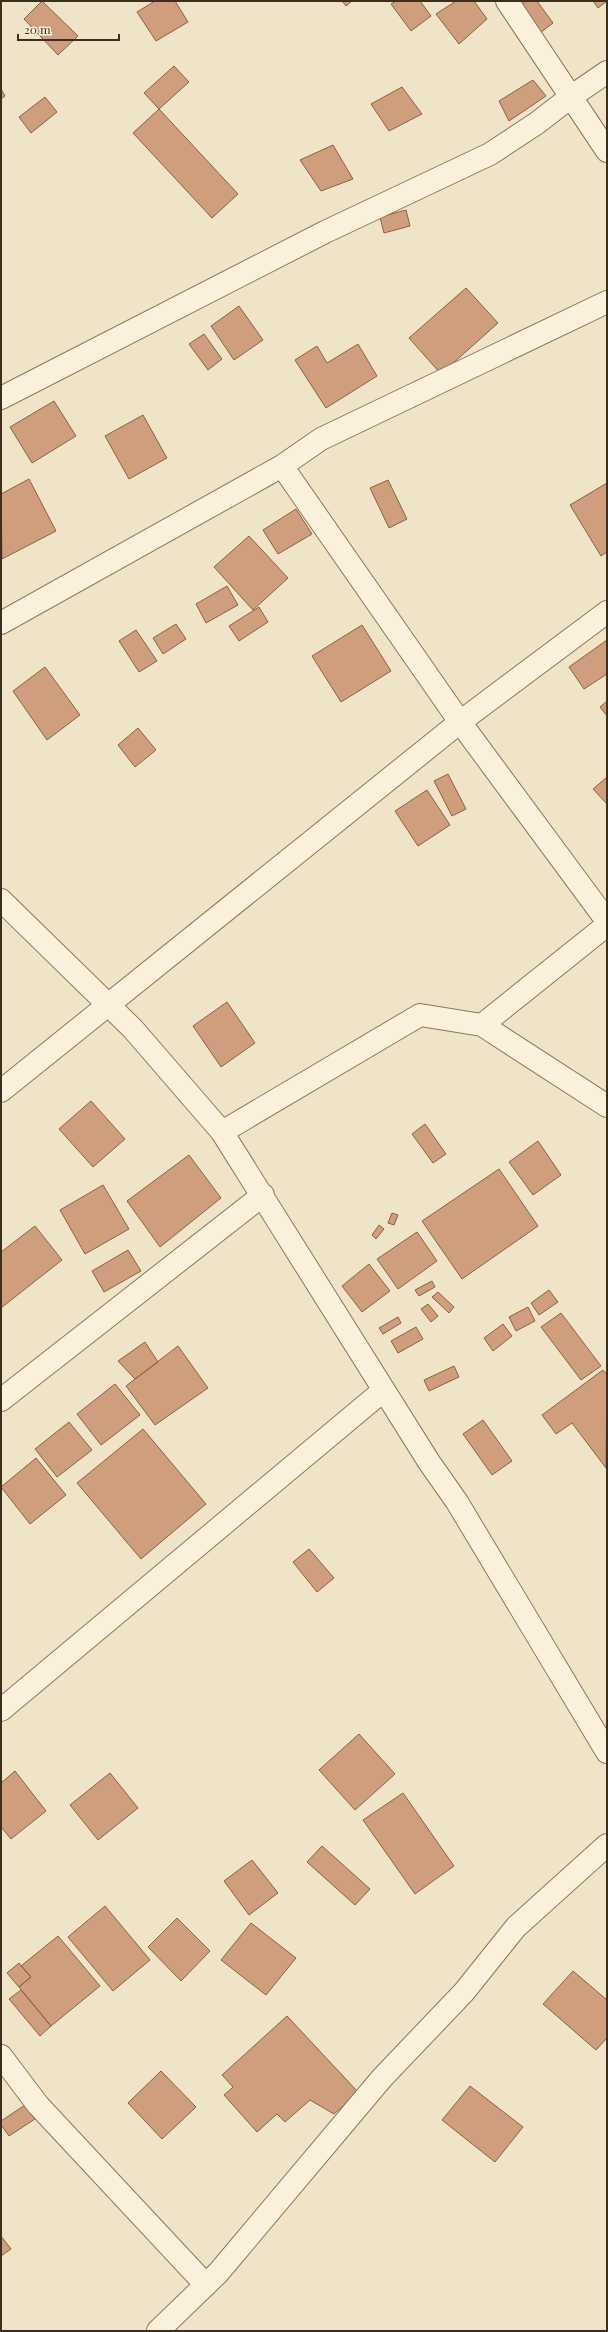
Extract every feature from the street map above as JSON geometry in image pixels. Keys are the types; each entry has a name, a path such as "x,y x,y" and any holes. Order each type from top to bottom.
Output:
{"street":[{"path":"507,1 572,96 607,151"},
{"path":"1,398 325,232 490,154 537,124 572,96 607,72"},
{"path":"1,623 282,466 321,439 607,302"},
{"path":"282,466 460,722 607,921"},
{"path":"1,1091 460,722 607,612"},
{"path":"1,900 133,1029 222,1132 263,1195 429,1462 457,1502 607,1752"},
{"path":"482,1025 607,926"},
{"path":"222,1132 420,1015 482,1025 607,1106"},
{"path":"1,1400 263,1195"},
{"path":"1,1710 384,1390"},
{"path":"158,2331 206,2285 382,2078 464,1992 516,1927 607,1845"},
{"path":"1,2056 38,2105 206,2285"}],"building":[{"path":"42,1 78,36 58,55 24,19"},
{"path":"155,1 175,1 188,22 156,41 137,12"},
{"path":"342,1 352,1 346,6"},
{"path":"396,1 420,1 431,16 411,31 391,4"},
{"path":"456,1 474,1 487,19 459,44 436,14"},
{"path":"526,1 537,1 553,23 536,36 516,8"},
{"path":"593,1 607,1 598,8"},
{"path":"174,66 189,82 159,109 144,93"},
{"path":"533,80 546,96 509,121 499,101"},
{"path":"402,87 422,114 389,131 371,104"},
{"path":"1,89 5,96 1,99"},
{"path":"45,97 57,112 31,133 19,117"},
{"path":"159,109 238,194 212,218 133,133"},
{"path":"333,145 353,179 321,191 300,160"},
{"path":"406,210 410,226 384,233 380,217"},
{"path":"466,288 498,323 441,374 409,338"},
{"path":"239,306 263,340 234,360 211,326"},
{"path":"204,334 222,359 208,370 189,344"},
{"path":"358,344 377,376 326,408 295,360 317,346 327,363"},
{"path":"54,401 76,436 32,463 10,427"},
{"path":"143,415 167,458 129,479 105,436"},
{"path":"29,479 56,531 2,559 1,494"},
{"path":"388,480 407,519 389,528 370,488"},
{"path":"607,483 607,552 601,556 570,505"},
{"path":"296,509 312,534 278,554 263,530"},
{"path":"249,536 288,578 253,610 214,567"},
{"path":"227,586 238,605 206,623 196,604"},
{"path":"259,607 268,622 239,641 229,626"},
{"path":"176,624 186,639 163,654 153,638"},
{"path":"362,625 391,671 341,702 312,656"},
{"path":"136,630 157,661 139,672 119,641"},
{"path":"607,640 607,674 584,689 569,667"},
{"path":"45,667 80,715 47,740 13,691"},
{"path":"607,701 607,716 600,707"},
{"path":"138,728 156,750 135,767 118,745"},
{"path":"448,774 466,809 452,816 434,781"},
{"path":"607,777 607,804 593,789"},
{"path":"427,790 450,825 418,846 395,811"},
{"path":"227,1002 255,1043 221,1067 193,1026"},
{"path":"91,1101 125,1139 93,1167 59,1129"},
{"path":"425,1124 446,1154 433,1163 412,1134"},
{"path":"538,1141 561,1175 533,1195 509,1162"},
{"path":"189,1155 221,1198 160,1247 127,1201"},
{"path":"499,1169 538,1226 462,1279 422,1221"},
{"path":"103,1185 129,1229 85,1254 60,1210"},
{"path":"392,1213 398,1215 394,1225 388,1223"},
{"path":"379,1225 384,1229 376,1239 372,1235"},
{"path":"35,1226 62,1260 1,1308 1,1252"},
{"path":"417,1232 437,1261 398,1289 377,1259"},
{"path":"128,1250 141,1271 104,1292 92,1271"},
{"path":"369,1264 390,1291 362,1312 342,1286"},
{"path":"432,1281 435,1287 419,1296 415,1290"},
{"path":"549,1290 558,1302 539,1315 531,1303"},
{"path":"438,1292 454,1307 449,1313 432,1297"},
{"path":"428,1304 438,1316 431,1322 421,1309"},
{"path":"528,1307 535,1321 516,1331 509,1317"},
{"path":"561,1313 601,1366 581,1380 541,1327"},
{"path":"398,1317 401,1323 383,1334 379,1328"},
{"path":"503,1324 512,1336 493,1351 484,1338"},
{"path":"416,1327 423,1339 398,1353 391,1341"},
{"path":"145,1342 158,1362 135,1379 118,1361"},
{"path":"178,1346 208,1388 155,1425 126,1386"},
{"path":"454,1366 459,1377 429,1391 424,1380"},
{"path":"603,1370 607,1375 606,1468 572,1423 556,1434 542,1415"},
{"path":"115,1384 140,1415 101,1445 77,1414"},
{"path":"483,1420 512,1461 492,1475 463,1434"},
{"path":"69,1422 92,1450 57,1477 35,1449"},
{"path":"143,1429 206,1504 141,1559 77,1483"},
{"path":"36,1458 66,1495 30,1524 1,1487"},
{"path":"309,1549 334,1578 317,1592 293,1562"},
{"path":"359,1734 395,1774 355,1810 319,1770"},
{"path":"15,1771 46,1811 11,1839 1,1827 1,1783"},
{"path":"110,1773 138,1808 98,1840 70,1805"},
{"path":"403,1793 454,1866 415,1894 363,1820"},
{"path":"322,1846 370,1889 355,1905 307,1862"},
{"path":"252,1860 278,1893 249,1915 224,1881"},
{"path":"105,1906 150,1960 113,1991 68,1937"},
{"path":"177,1918 210,1951 181,1981 148,1947"},
{"path":"251,1923 296,1958 266,1995 221,1960"},
{"path":"58,1936 100,1986 51,2026 19,1987 31,1977 21,1966"},
{"path":"19,1963 31,1977 19,1987 7,1973"},
{"path":"573,1971 607,2000 607,2038 596,2050 543,2004"},
{"path":"21,1990 51,2026 40,2036 9,1999"},
{"path":"287,2016 358,2092 334,2114 310,2100 285,2122 277,2114 257,2132 224,2095 233,2087 222,2075"},
{"path":"161,2071 196,2107 162,2139 128,2103"},
{"path":"470,2086 523,2127 495,2162 442,2120"},
{"path":"25,2105 35,2119 9,2136 1,2125 1,2121"},
{"path":"1,2236 11,2249 1,2256"}]}
